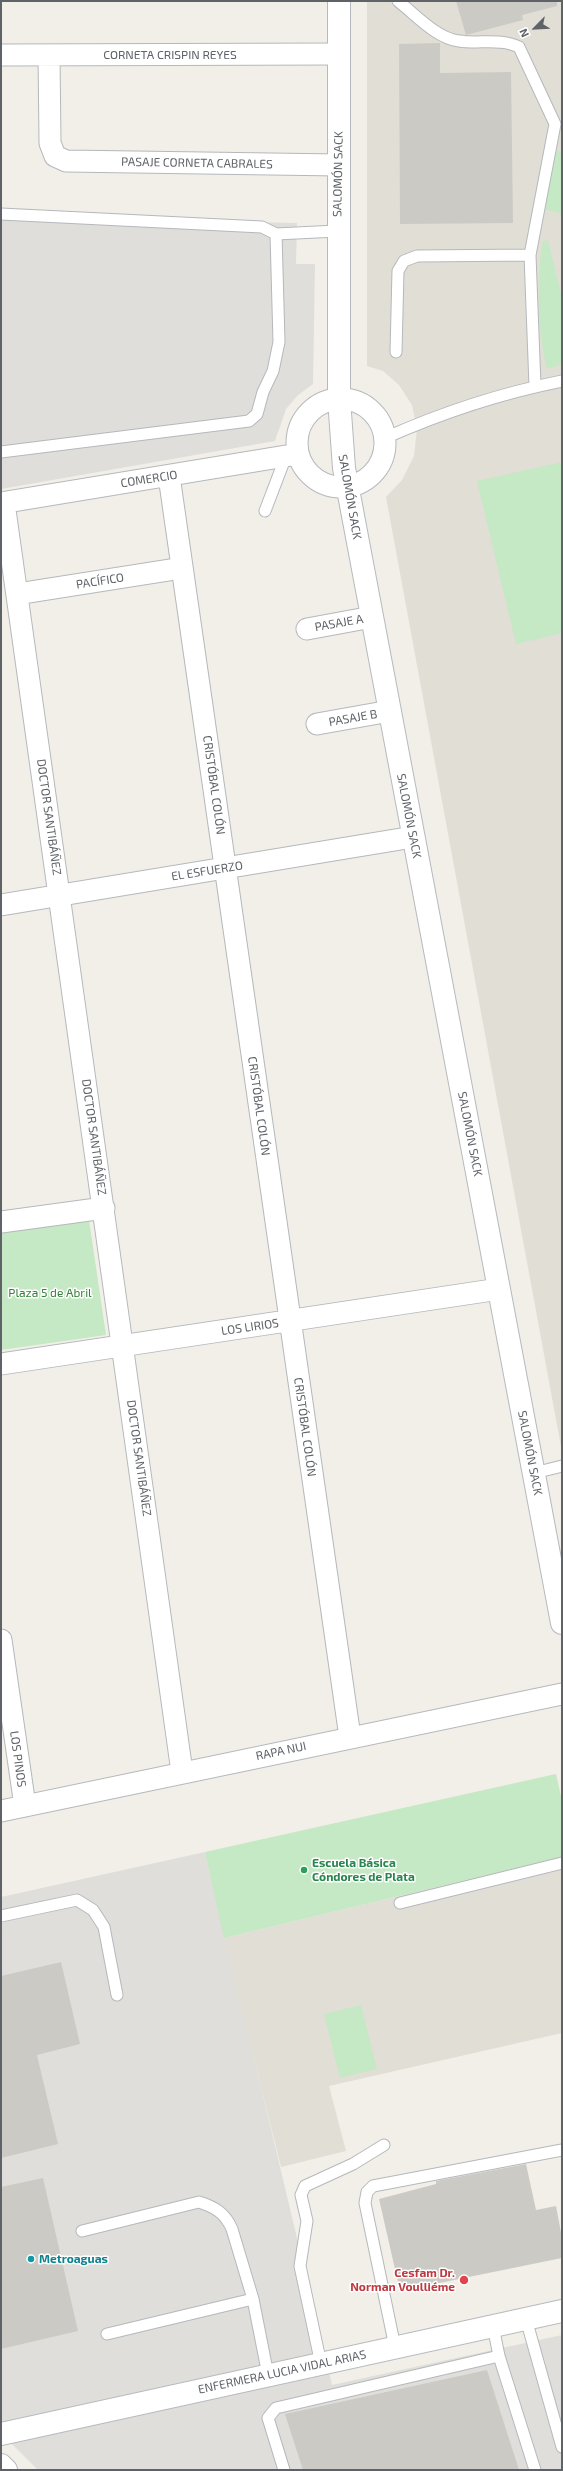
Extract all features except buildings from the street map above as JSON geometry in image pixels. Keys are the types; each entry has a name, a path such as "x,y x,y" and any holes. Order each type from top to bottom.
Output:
{"street":[{"name":"SALOMÓN SACK","path":"339,1 338,54 340,166 337,231 341,445 347,487 562,1623"},
{"name":"CORNETA CRISPIN REYES","path":"1,56 338,54"},
{"name":"PASAJE CORNETA CABRALES","path":"49,55 50,143 55,156 66,161 340,166"},
{"path":"339,399 357,402 373,413 381,425 385,438 383,458 373,474 357,485 347,487 329,486 312,478 301,463 292,455 297,435 305,417 320,404 339,399"},
{"name":"COMERCIO","path":"2,503 292,455"},
{"name":"CRISTÓBAL COLÓN","path":"169,476 350,1737"},
{"name":"DOCTOR SANTIBÁÑEZ","path":"2,503 17,594 60,895 182,1772"},
{"name":"PACÍFICO","path":"17,594 182,568"},
{"name":"PASAJE A","path":"306,629 372,617"},
{"name":"PASAJE B","path":"317,724 390,711"},
{"name":"EL ESFUERZO","path":"1,905 413,837"},
{"path":"1,1222 104,1208"},
{"name":"LOS LIRIOS","path":"1,1364 499,1289"},
{"name":"LOS PINOS","path":"1,1640 25,1806"},
{"name":"RAPA NUI","path":"1,1811 182,1772 562,1694"},
{"name":"ENFERMERA LUCIA VIDAL ARIAS","path":"1,2434 562,2311"},
{"path":"1,2465 6,2470"}],"lane":[{"path":"398,1 445,38 459,41 511,43 519,47 524,54 555,124 530,255 535,386"},
{"path":"1,214 262,227 276,234 337,231"},
{"path":"1,452 249,421 257,414 263,392 273,371 279,342 276,234"},
{"path":"396,352 398,271 404,261 418,256 530,255"},
{"path":"385,438 477,404 535,386 562,381"},
{"path":"265,511 292,455"},
{"path":"534,1473 562,1466"},
{"path":"400,1903 562,1863"},
{"path":"1,1916 77,1900 93,1910 104,1927 117,1995"},
{"path":"321,2364 300,2266 307,2221 301,2195 305,2186 353,2164 384,2145"},
{"path":"395,2347 365,2203 367,2192 372,2186 562,2150"},
{"path":"82,2231 199,2202 216,2207 227,2218 232,2229 253,2299 268,2375"},
{"path":"107,2334 253,2299"},
{"path":"526,2319 562,2448"},
{"path":"493,2326 500,2356 535,2470"},
{"path":"284,2470 268,2418 276,2408 500,2356"}],"shaded area":[{"path":"367,1 562,1 562,1452 386,497 402,480 414,456 417,429 412,405 399,385 383,371 367,366"},
{"path":"1,217 297,223 296,264 315,264 313,384 298,395 286,409 275,441 1,489"},
{"path":"205,1852 332,2385 562,2335 562,2470 38,2470 1,2433 1,1897"},
{"name":"Escuela Básica Cóndores de Plata","path":"562,1857 562,2033 329,2086 346,2151 281,2167 224,1938"}],"green space":[{"path":"557,150 561,153 562,159 562,214 544,209"},
{"path":"548,240 562,298 562,364 547,369 541,338 539,274 542,242"},
{"path":"562,462 562,633 516,644 477,481"},
{"name":"Plaza 5 de Abril","path":"89,1220 106,1335 1,1350 1,1233"},
{"name":"Escuela Básica Cóndores de Plata","path":"556,1774 562,1801 562,1857 224,1938 205,1852"},
{"path":"361,2005 377,2069 340,2078 324,2014"}],"place":[{"name":"Escuela Básica Cóndores de Plata","path":"304,1870"},
{"name":"Metroaguas","path":"31,2259"},
{"name":"Cesfam Dr. Norman Voulliéme","path":"464,2280"}]}
